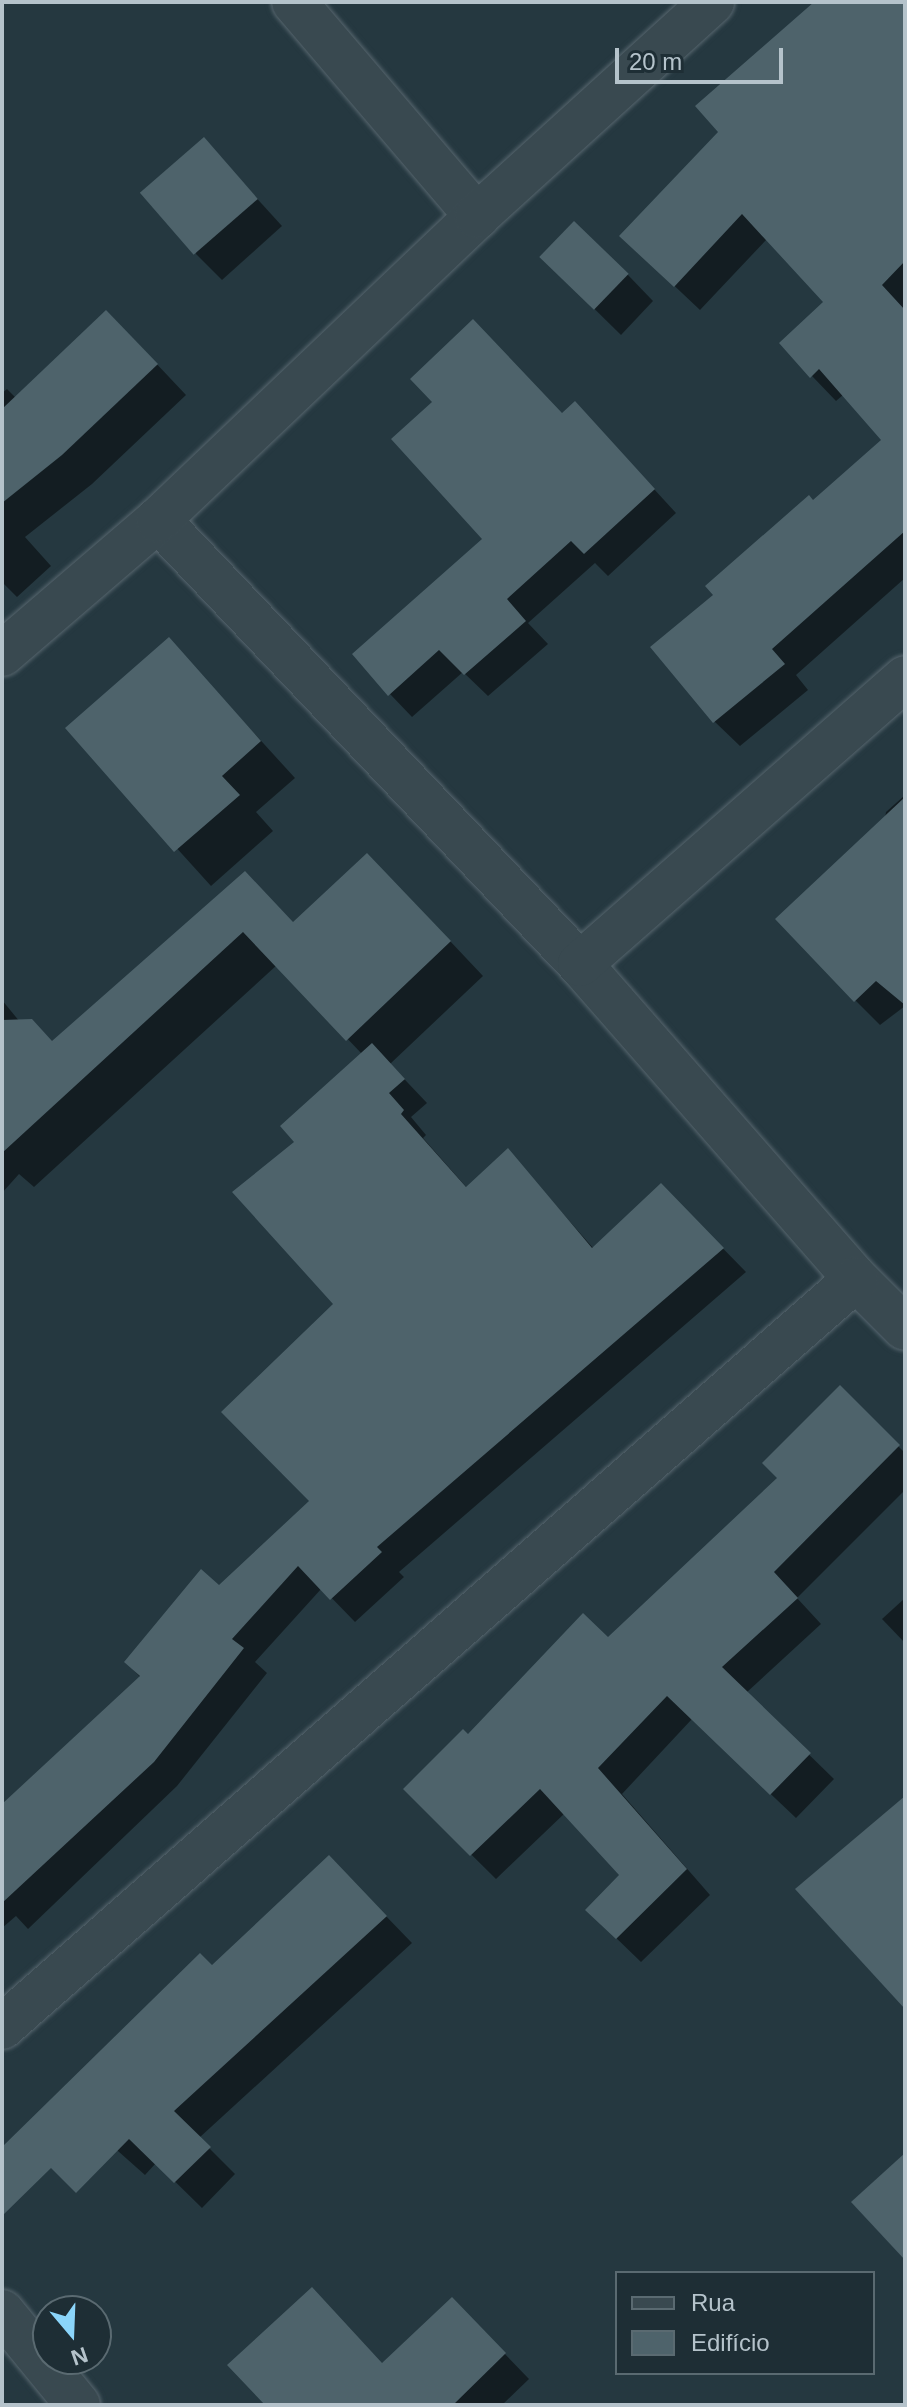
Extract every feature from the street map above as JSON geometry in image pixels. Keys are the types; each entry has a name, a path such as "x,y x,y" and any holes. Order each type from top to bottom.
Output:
{"street":[{"path":"294,2 477,216"},
{"path":"2,654 158,520 477,216 712,2"},
{"path":"158,520 580,964 856,1279 905,1328"},
{"path":"580,964 905,678"},
{"path":"2,2027 856,1279"},
{"path":"2,2312 78,2405"}],"building":[{"path":"814,2 905,2 905,261 882,285 905,310 905,531 772,649 785,664 713,723 650,647 713,595 705,586 809,495 813,500 881,440 819,369 810,378 779,343 823,302 742,214 674,287 619,236 718,132 695,106"},
{"path":"204,137 258,199 194,255 140,193"},
{"path":"574,221 629,274 594,310 539,257"},
{"path":"106,310 158,364 62,455 2,503 2,409"},
{"path":"473,319 562,413 575,401 655,489 584,554 571,541 507,599 526,621 464,675 439,650 388,696 352,654 482,539 391,439 432,402 410,379"},
{"path":"169,637 261,741 222,776 240,795 174,852 65,728"},
{"path":"905,797 905,1005 876,981 854,1002 775,919"},
{"path":"367,853 451,941 346,1041 243,932 2,1153 2,1020 32,1019 52,1041 245,871 293,922"},
{"path":"372,1043 405,1079 389,1093 404,1110 401,1114 466,1187 508,1148 592,1248 661,1183 724,1248 377,1547 382,1552 330,1600 298,1566 232,1639 244,1648 154,1762 2,1903 2,1804 140,1676 124,1662 201,1569 219,1585 309,1501 221,1412 333,1304 232,1192 294,1142 280,1126"},
{"path":"840,1385 900,1445 774,1572 798,1598 722,1667 811,1753 770,1795 667,1696 598,1768 687,1869 616,1939 585,1910 619,1875 540,1789 470,1856 403,1789 463,1729 468,1734 583,1613 608,1637 777,1478 762,1463"},
{"path":"905,1796 905,2009 795,1889"},
{"path":"329,1855 387,1916 174,2111 211,2147 174,2183 129,2139 76,2193 51,2168 2,2216 2,2147 200,1953 212,1965"},
{"path":"905,2153 905,2260 851,2202"},
{"path":"312,2287 382,2363 452,2297 506,2353 453,2405 265,2405 227,2365"}]}
